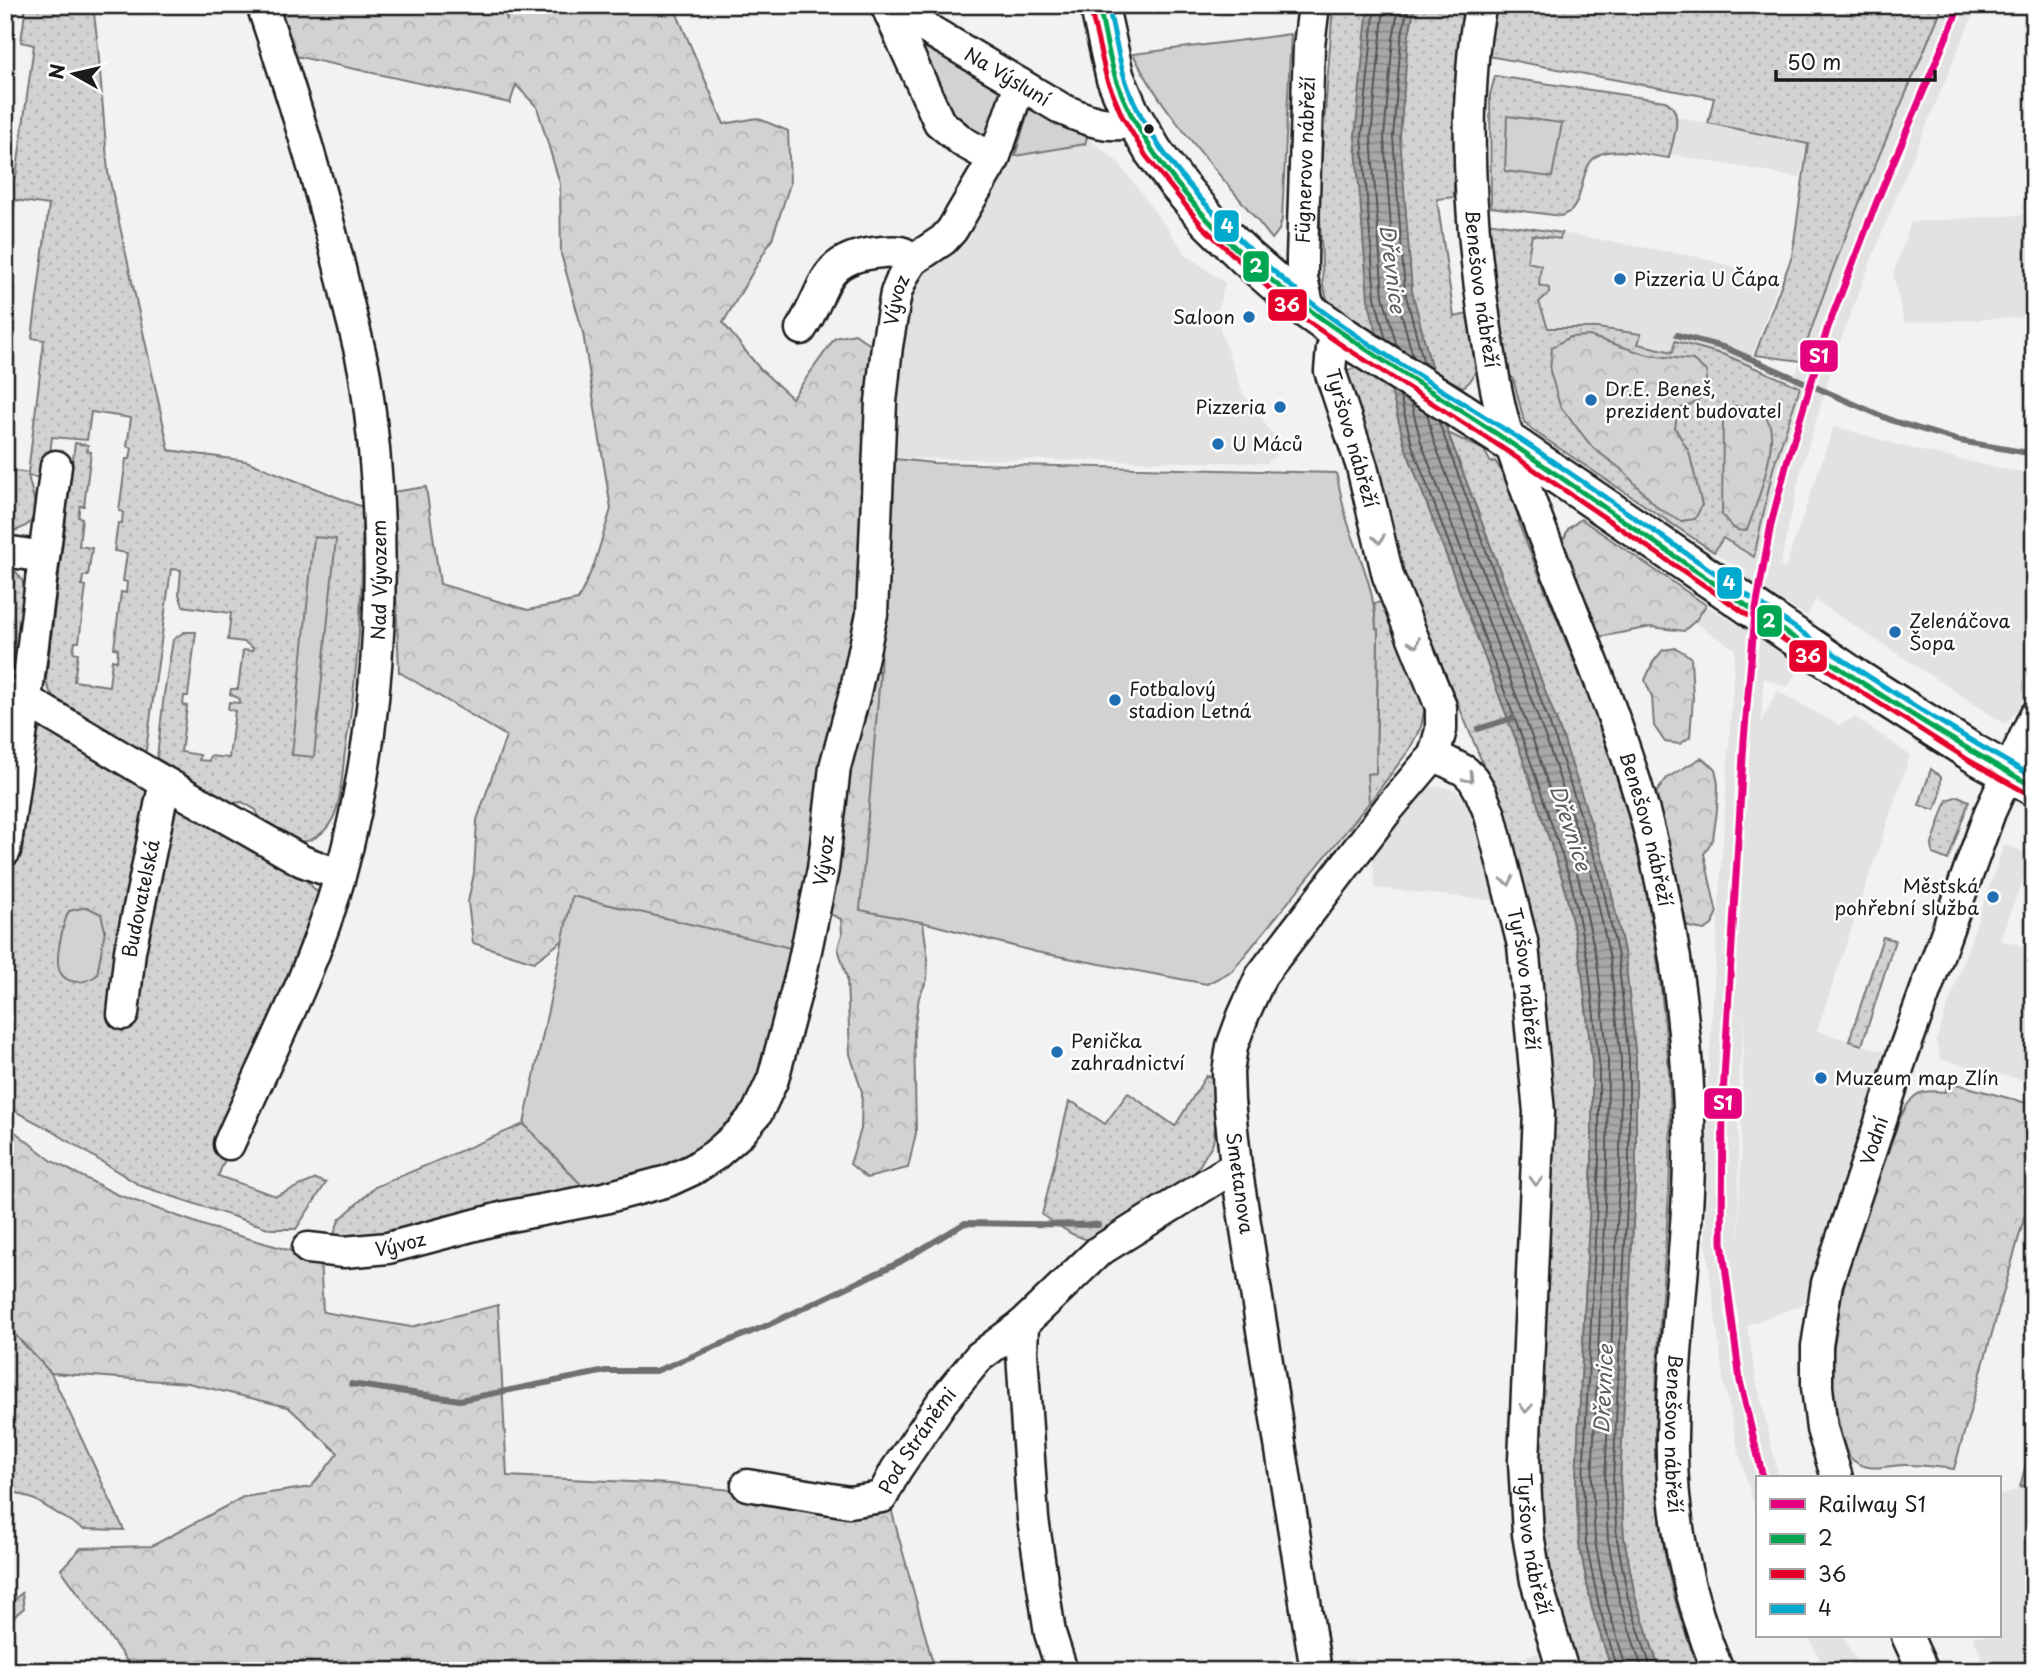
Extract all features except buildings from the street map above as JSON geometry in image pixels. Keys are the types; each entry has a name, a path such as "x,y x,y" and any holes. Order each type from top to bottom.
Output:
{"main road":[{"path":"1099,5 1115,77 1135,121 1176,182 1246,257 1310,313 1502,438 1857,679 2021,781"}],"street":[{"name":"Nad Vývozem","path":"229,1144 281,1033 328,914 340,875 358,796 371,707 379,618 381,535 376,465 364,374 334,241 287,77 262,5"},
{"path":"887,5 939,122 963,142 993,159"},
{"name":"Na Výsluní","path":"887,5 1062,109 1092,121 1115,124 1135,121"},
{"name":"Fügnerovo nábřeží","path":"1310,313 1302,278 1302,257 1309,46 1314,5"},
{"name":"Benešovo nábřeží","path":"1481,5 1472,65 1470,210 1502,438 1611,714 1642,806 1675,959 1689,1109 1689,1164 1671,1439 1676,1504 1687,1579 1705,1639 1718,1671"},
{"name":"Vývoz","path":"308,1248 344,1252 388,1248 505,1217 604,1198 668,1181 715,1155 740,1133 757,1113 773,1079 801,974 823,869 835,768 872,614 881,402 896,293 913,260 952,230 993,159 1020,84"},
{"path":"801,329 830,273 841,263 867,253 894,251 902,251 913,260"},
{"name":"Tyršovo nábřeží","path":"1344,336 1332,348 1330,371 1362,467 1388,576 1441,708 1441,730 1434,755 1465,771 1480,791 1490,815 1523,945 1539,1112 1524,1461 1528,1534 1536,1581 1563,1671"},
{"path":"5,851 56,466"},
{"path":"5,551 44,557"},
{"path":"26,700 302,861 340,875"},
{"name":"Vodní","path":"1836,1476 1822,1429 1817,1387 1817,1346 1828,1283 1902,1056 1990,812 2021,781 2034,718"},
{"name":"Smetanova","path":"1316,1671 1236,1166 1228,1073 1232,1046 1261,976 1389,808 1434,755"},
{"name":"Budovatelská","path":"123,1014 130,951 162,796 168,785"},
{"name":"Pod Stráněmi","path":"747,1485 849,1502 882,1496 942,1402 979,1357 1023,1324 1099,1251 1236,1166"},
{"path":"1023,1324 1022,1353 1032,1519 1050,1633 1062,1671"},
{"path":"1908,1638 1923,1671"}],"shaded area":[{"path":"1943,5 1977,5 1892,207 1843,333 1802,466 1780,565 1785,568 1834,426 1905,447 2008,470 2034,473 2034,675 2019,708 2005,724 1815,600 1807,616 1774,596 1768,644 1800,667 1788,687 1764,678 1761,722 1777,691 1839,725 1855,717 1910,755 1817,1031 1886,1052 1824,1235 1804,1304 1747,1325 1756,1379 1779,1476 1756,1476 1756,1512 1739,1453 1724,1384 1706,1243 1707,1096 1735,649 1694,622 1706,605 1738,625 1746,573 1714,552 1723,537 1750,555 1756,520 1790,393 1813,322","holes":["1744,1014 1739,1243 1738,1097"]},
{"path":"1677,117 1808,144 1800,178 1670,154"},
{"path":"1087,137 1119,163 1186,254 1225,283 1217,313 1221,333 1243,393 1283,449 1267,463 886,458 909,277 991,177 1015,156 1085,144"},
{"path":"2034,214 2034,317 1904,323 1893,274 1911,222"},
{"path":"1562,233 1693,256 1779,279 1749,365 1676,341 1673,352 1638,344 1640,333 1597,328 1548,328 1539,302 1549,293 1539,286 1527,262 1532,235 1560,239"},
{"path":"1441,786 1455,790 1468,802 1497,901 1375,888 1372,853 1403,813 1410,812 1413,799 1426,788"},
{"path":"2004,844 2032,855 2000,940 2034,949 2034,1083 1940,1059 1936,1040"},
{"path":"2034,1482 2034,1671 1987,1671 1974,1638 2000,1638 2000,1497"},
{"path":"1809,1638 1844,1638 1862,1671 1826,1671"},
{"path":"1538,1653 1542,1671 1478,1671"}],"green space":[{"path":"26,5 93,5 108,172 169,450 246,461 362,507 359,630 340,793 330,824 307,841 295,840 283,834 260,820 256,810 242,802 232,803 157,758 173,640 184,632 196,632 188,696 184,696 183,705 187,706 181,752 200,755 199,760 209,761 210,756 229,758 235,711 228,709 229,702 239,703 240,699 230,694 231,689 238,689 243,650 252,651 253,648 244,642 228,640 231,613 183,606 179,594 181,570 171,569 146,750 143,753 60,701 48,687 46,680 75,443 88,445 87,451 91,452 84,506 80,506 78,517 82,518 79,546 92,548 88,576 83,576 82,585 86,586 79,642 75,642 73,652 78,653 74,681 109,686 112,660 117,661 118,649 114,648 121,592 126,593 127,582 123,581 127,553 114,551 118,523 122,523 123,512 119,511 126,459 130,459 132,448 127,446 131,418 91,412 87,440 52,437 47,479 28,476 35,506 32,520 18,530 5,533 5,470 28,473 44,340 32,338 49,205 15,200 11,227 7,227 5,236 5,176 16,177 34,45 21,42"},
{"path":"280,5 504,5 507,21 506,5 598,10 674,7 724,124 757,118 788,131 790,184 772,239 723,323 760,369 792,398 835,338 855,334 872,346 859,619 880,676 890,681 928,959 927,980 919,997 914,1031 916,1133 908,1168 867,1178 850,1164 861,1129 862,1092 850,1054 847,978 838,948 842,934 841,919 830,914 814,962 610,905 534,962 473,943 468,902 474,873 477,820 506,736 399,672 392,492 426,487 440,584 528,610 578,600 594,565 611,509 583,333 561,254 560,184 537,107 516,85 510,103 295,56 281,18"},
{"path":"1333,5 1467,5 1454,87 1454,197 1437,199 1454,317 1469,314 1475,343 1475,373 1463,387 1328,302 1323,285 1319,194"},
{"path":"1492,5 1943,5 1832,270 1801,361 1755,355 1792,256 1808,144 1708,123 1714,98 1483,55"},
{"path":"1291,34 1282,219 1279,230 1272,239 1180,126 1133,54"},
{"path":"920,45 1007,91 988,145 946,121"},
{"path":"1495,76 1665,101 1675,112 1676,119 1669,158 1622,151 1597,156 1587,169 1576,204 1571,211 1561,216 1491,207 1490,95"},
{"path":"1031,102 1085,131 1085,144 1015,156"},
{"path":"1507,116 1562,123 1552,177 1505,171"},
{"path":"1480,221 1562,233 1560,239 1532,235 1527,262 1541,265 1539,285 1549,288 1549,293 1539,302 1548,328 1597,328 1641,334 1638,344 1673,352 1675,341 1725,355 1800,387 1773,469 1754,557 1723,538 1714,552 1532,430 1524,421 1513,378 1503,373"},
{"path":"1589,336 1648,355 1693,360 1707,372 1701,397 1693,404 1678,409 1675,428 1689,452 1702,505 1695,519 1681,521 1658,508 1621,469 1593,448 1560,406 1550,371 1552,347 1570,337"},
{"path":"1359,368 1392,391 1405,446 1522,756 1564,884 1581,963 1592,1061 1592,1162 1576,1480 1579,1543 1592,1608 1612,1671 1573,1671 1542,1547 1536,1468 1548,1140 1500,811 1406,579 1340,384 1346,372"},
{"path":"1734,406 1760,408 1769,423 1771,433 1771,446 1760,492 1747,530 1743,531 1733,527 1722,515 1723,416"},
{"path":"1448,433 1484,450 1491,463 1495,461 1510,484 1525,518 1518,522 1607,749 1638,853 1658,962 1669,1073 1667,1224 1657,1376 1656,1451 1661,1526 1675,1599 1701,1671 1660,1671 1635,1597 1624,1538 1620,1480 1636,1163 1636,1059 1564,741"},
{"path":"886,458 933,463 1336,473 1346,517 1369,585 1378,629 1376,773 1367,774 1369,803 1232,971 1207,984 1036,952 926,923 860,910 880,676"},
{"path":"1581,519 1706,605 1696,620 1684,631 1651,627 1594,638 1559,550 1568,529"},
{"path":"314,537 336,539 314,757 292,755"},
{"path":"5,566 20,577 25,595 5,743"},
{"path":"1386,602 1425,706 1421,727 1409,750 1369,803 1366,797 1367,773 1376,773 1378,630 1374,603"},
{"path":"1676,648 1691,657 1693,698 1690,737 1680,744 1665,742 1654,726 1652,697 1645,680 1653,662 1663,650"},
{"path":"46,728 303,877 321,896 328,913 218,1176 276,1196 316,1179 326,1183 296,1229 271,1229 141,1186 49,1129 5,1106 5,750 34,740 40,729"},
{"path":"1701,758 1715,768 1718,784 1713,839 1704,854 1717,914 1712,925 1704,930 1689,927 1680,918 1653,797 1667,778"},
{"path":"1931,769 1941,777 1940,796 1935,810 1919,805"},
{"path":"1958,796 1969,801 1948,860 1933,854 1932,844 1947,800"},
{"path":"572,896 799,950 764,1085 735,1126 685,1164 589,1193 524,1124"},
{"path":"87,907 101,914 105,930 97,975 79,982 63,975 59,970 58,957 69,911"},
{"path":"1883,937 1895,940 1862,1045 1849,1041"},
{"path":"1206,1076 1214,1077 1217,1114 1213,1143 1192,1178 1090,1241 1072,1234 1042,1215 1069,1102 1105,1124 1128,1093 1175,1126"},
{"path":"1949,1082 2034,1105 2034,1183 1954,1469 1912,1465 1866,1467 1854,1461 1844,1446 1833,1390 1833,1351 1839,1311 1860,1231 1900,1118 1916,1095 1928,1091 1945,1092"},
{"path":"5,1124 52,1161 116,1194 208,1227 320,1259 323,1312 411,1327 498,1305 507,1476 671,1484 762,1493 886,1490 935,1671 134,1671 61,1569 81,1548 152,1546 243,1497 311,1487 338,1453 288,1407 188,1383 51,1373 5,1324"},
{"path":"524,1124 589,1193 385,1238 332,1240 339,1220 375,1187"},
{"path":"5,1324 51,1373 124,1530 83,1529 35,1500 5,1488"},
{"path":"2034,1434 2034,1481 2020,1487"},
{"path":"22,1593 24,1608 5,1624 5,1597 10,1603"}],"water":[{"name":"Dřevnice","path":"1368,5 1415,5 1408,40 1400,137 1412,291 1448,433 1564,741 1607,872 1625,956 1636,1059 1636,1163 1620,1480 1624,1538 1635,1596 1660,1671 1612,1671 1592,1608 1579,1543 1576,1480 1592,1162 1592,1061 1581,963 1564,884 1522,756 1405,446 1368,299 1355,136"}],"waterway":[{"path":"1677,335 1726,348 1893,421 1960,441 2034,454"},
{"path":"1478,729 1513,718"},
{"path":"351,1384 460,1400 606,1371 656,1371 768,1325 900,1262 965,1223 1098,1225"}],"rail line":[{"name":"S1","path":"1763,1476 1740,1381 1722,1242 1723,1096 1744,740 1755,614 1771,524 1828,327 1877,201 1960,5"}],"transit line":[{"name":"2","path":"1099,5 1116,79 1154,154 1208,220 1278,285 1354,342 1515,446 1835,665 2034,787"},
{"name":"4","path":"1108,5 1130,91 1138,111 1161,149 1203,201 1250,249 1296,290 1363,340 1508,431 1906,701 2034,777"},
{"name":"36","path":"1090,7 1107,80 1122,116 1146,156 1203,227 1297,314 1504,449 1852,686 1970,761 2030,795"}],"place":[{"name":"Pizzeria U Čápa","path":"1620,279"},
{"name":"Saloon","path":"1249,317"},
{"name":"Dr.E. Beneš, prezident budovatel","path":"1591,400"},
{"name":"Pizzeria","path":"1280,407"},
{"name":"U Máců","path":"1218,444"},
{"name":"Zelenáčova Šopa","path":"1895,632"},
{"name":"Fotbalový stadion Letná","path":"1115,700"},
{"name":"Městská pohřební služba","path":"1993,897"},
{"name":"Penička zahradnictví","path":"1057,1052"},
{"name":"Muzeum map Zlín","path":"1821,1078"}]}
